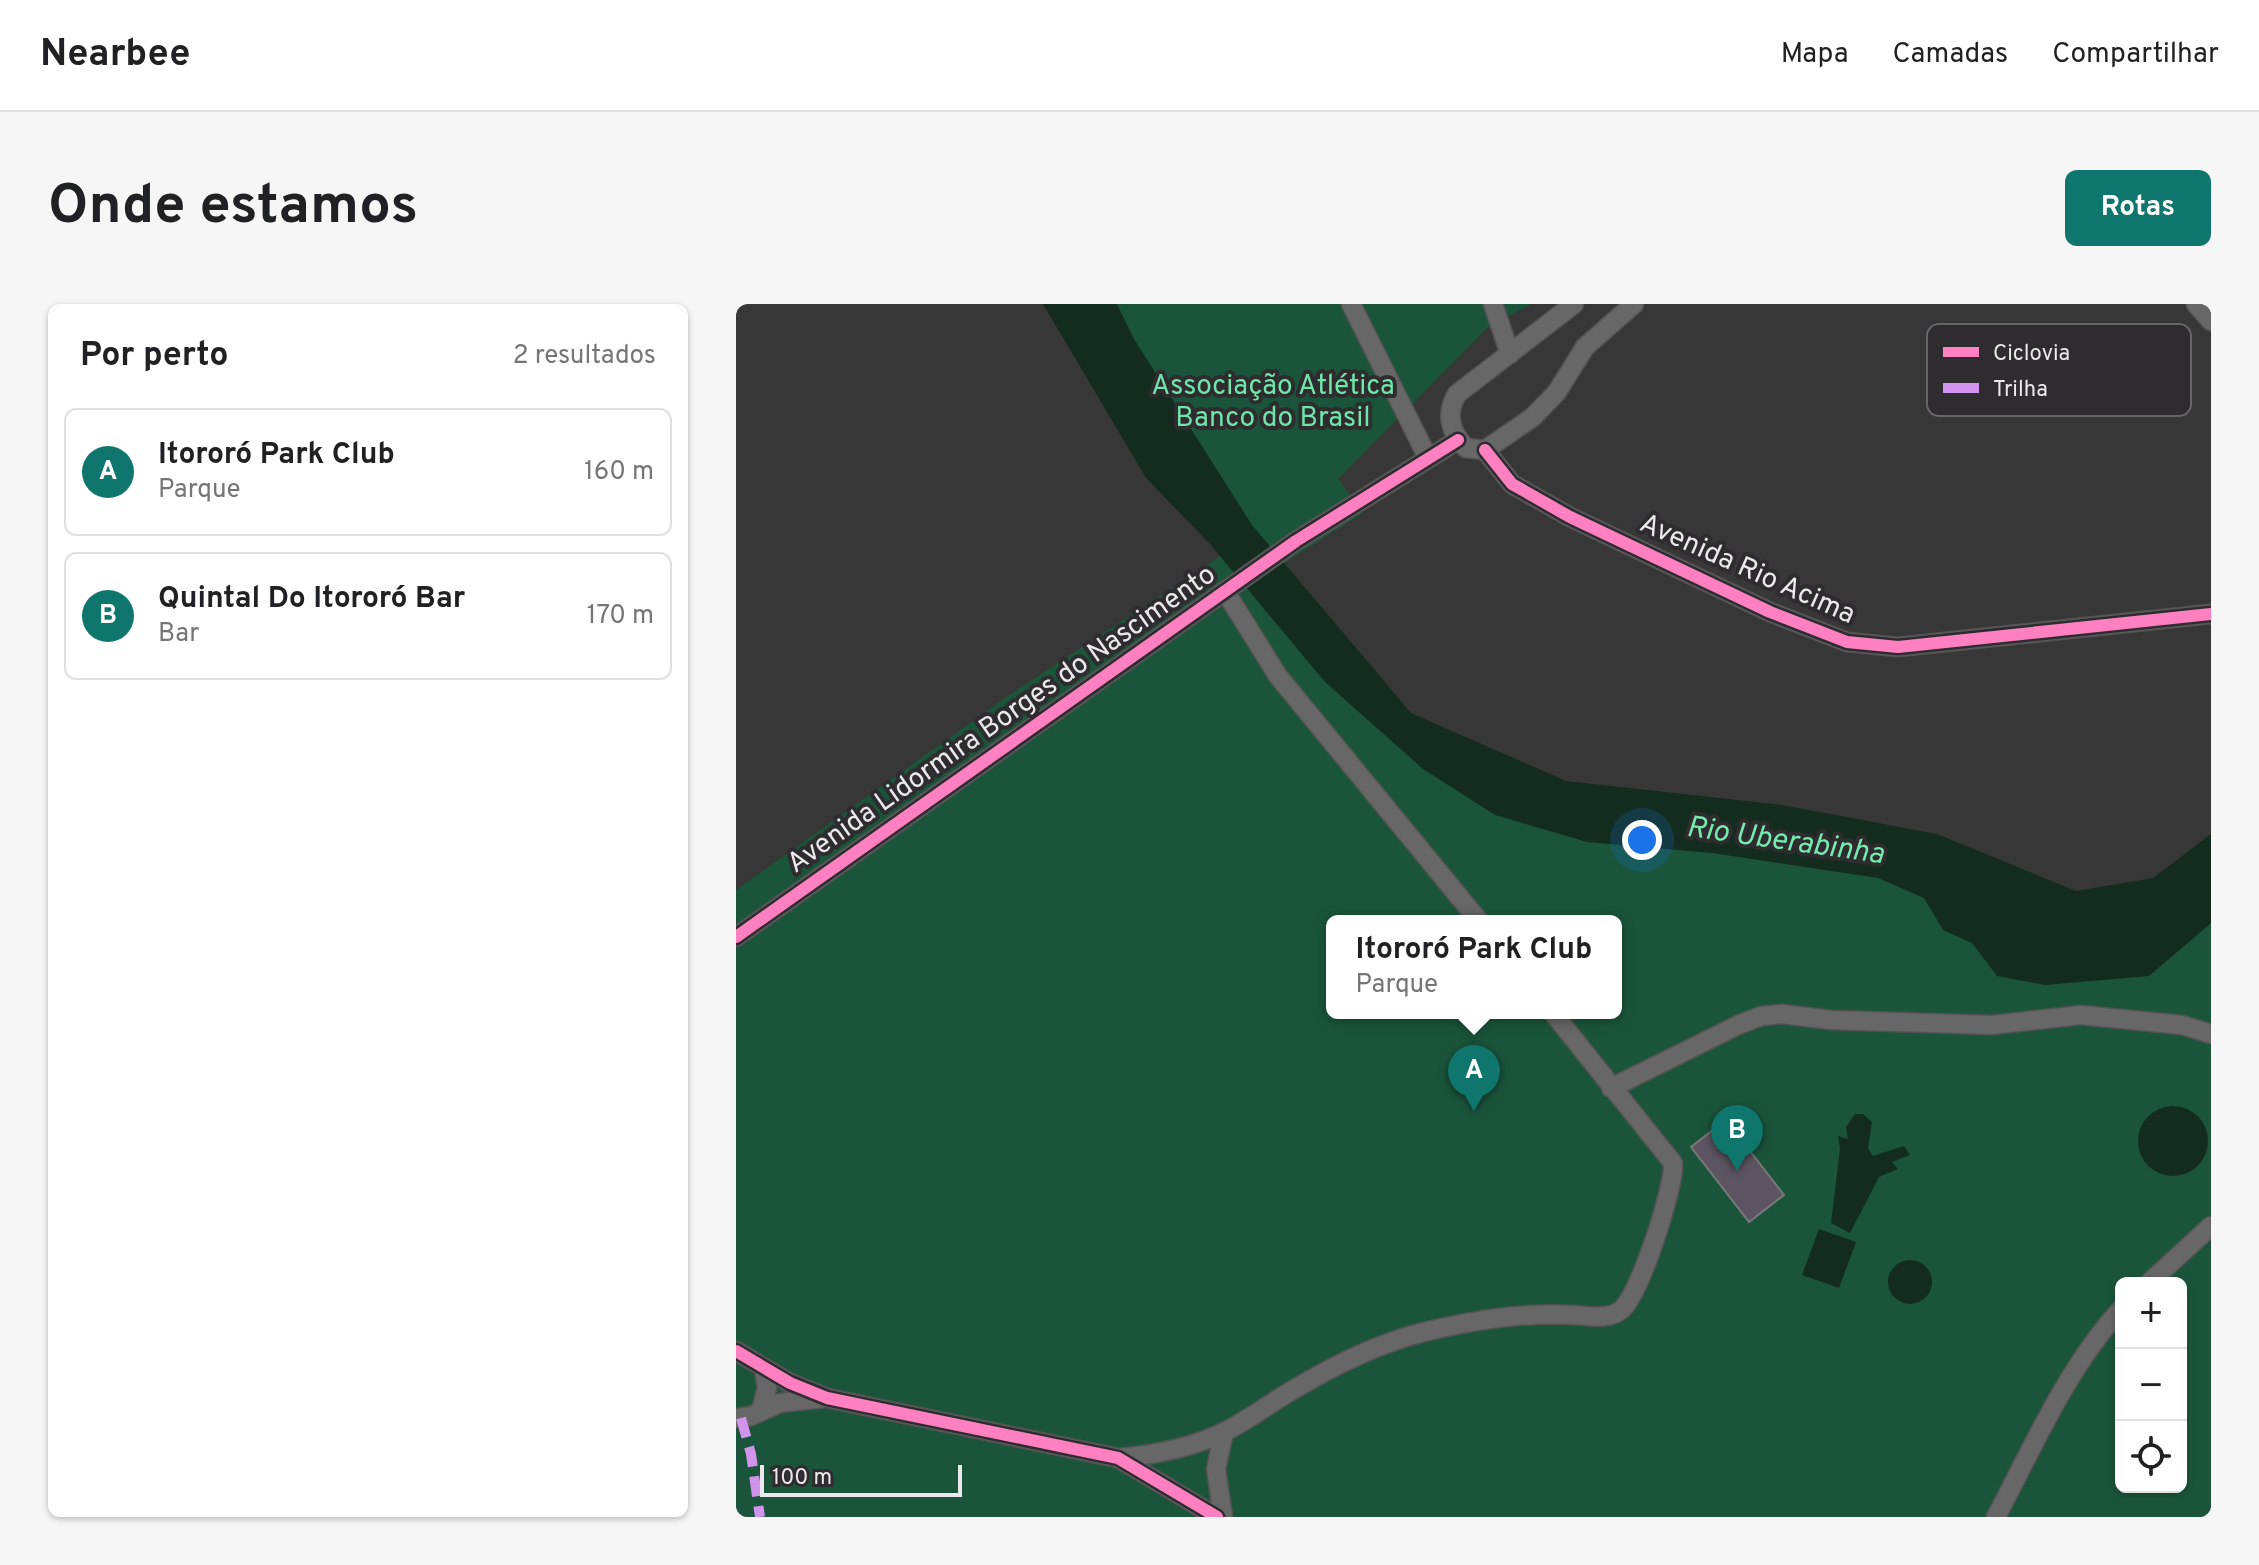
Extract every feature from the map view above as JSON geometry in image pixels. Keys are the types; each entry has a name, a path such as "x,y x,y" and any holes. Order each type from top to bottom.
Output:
{"street":[{"path":"1351,304 1428,458"},
{"path":"1493,304 1510,354"},
{"path":"1574,304 1475,377 1457,394 1450,406 1449,420 1458,440 1466,448 1485,450 1533,417 1557,392 1585,347 1634,304"},
{"path":"2196,304 2211,321"},
{"name":"Avenida Lidormira Borges do Nascimento","path":"736,937 1296,541 1458,440"},
{"name":"Avenida Rio Acima","path":"1485,450 1512,484 1570,517 1770,612 1847,642 1898,647 2211,614"},
{"path":"1225,591 1278,676 1474,915"},
{"path":"1611,1088 1738,1025 1761,1016 1782,1014 1831,1020 1992,1025 2081,1015 2182,1025 2211,1034"},
{"path":"1118,1458 1181,1447 1224,1432 1295,1388 1353,1359 1420,1333 1483,1318 1536,1313 1596,1317 1613,1315 1625,1308 1637,1288 1662,1216 1673,1168 1558,1019"},
{"path":"2156,1277 2211,1226"},
{"path":"1996,1517 2079,1364 2099,1333 2115,1316"},
{"path":"736,1351 764,1370 827,1398 1118,1458 1220,1517"},
{"path":"761,1410 767,1388 764,1370"},
{"path":"738,1420 780,1403 827,1398"},
{"path":"1220,1517 1216,1469 1224,1432"}],"green space":[{"name":"Associação Atlética Banco do Brasil","path":"1090,304 1531,304 1487,328 1338,479 1363,513 1275,569 1407,739 2012,903 2211,891 2211,1517 736,1517 736,890 1008,696 1249,537"}],"water":[{"name":"Rio Uberabinha","path":"1043,304 1117,304 1134,339 1252,525 1411,713 1566,781 1782,805 1937,834 2076,891 2153,878 2211,834 2211,923 2149,976 2045,985 1997,976 1972,943 1943,930 1924,898 1878,878 1712,853 1587,842 1495,815 1423,769 1325,682 1210,544 1146,478"},
{"path":"2173,1106 2198,1116 2208,1141 2198,1166 2173,1176 2148,1166 2138,1141 2148,1116"},
{"path":"1855,1114 1863,1114 1872,1122 1868,1148 1873,1156 1904,1146 1910,1155 1892,1162 1898,1169 1879,1177 1850,1233 1831,1223 1840,1149 1838,1136 1848,1139 1846,1127"},
{"path":"1819,1229 1856,1242 1839,1288 1802,1275"},
{"path":"1910,1260 1925,1267 1932,1282 1925,1297 1910,1304 1895,1297 1888,1282 1895,1267"}],"building":[{"path":"1726,1120 1784,1195 1749,1222 1691,1147"}],"marked path":[{"path":"741,1418 751,1454 760,1517"}],"cycle path":[{"path":"736,937 1296,541 1458,440"},
{"path":"1485,450 1512,484 1570,517 1770,612 1847,642 1898,647 2211,614"},
{"path":"736,1351 790,1383 827,1398 1118,1458 1217,1517"}],"place":[{"name":"Itororó Park Club","path":"1474,1111"},
{"name":"Quintal Do Itororó Bar","path":"1737,1171"}]}
